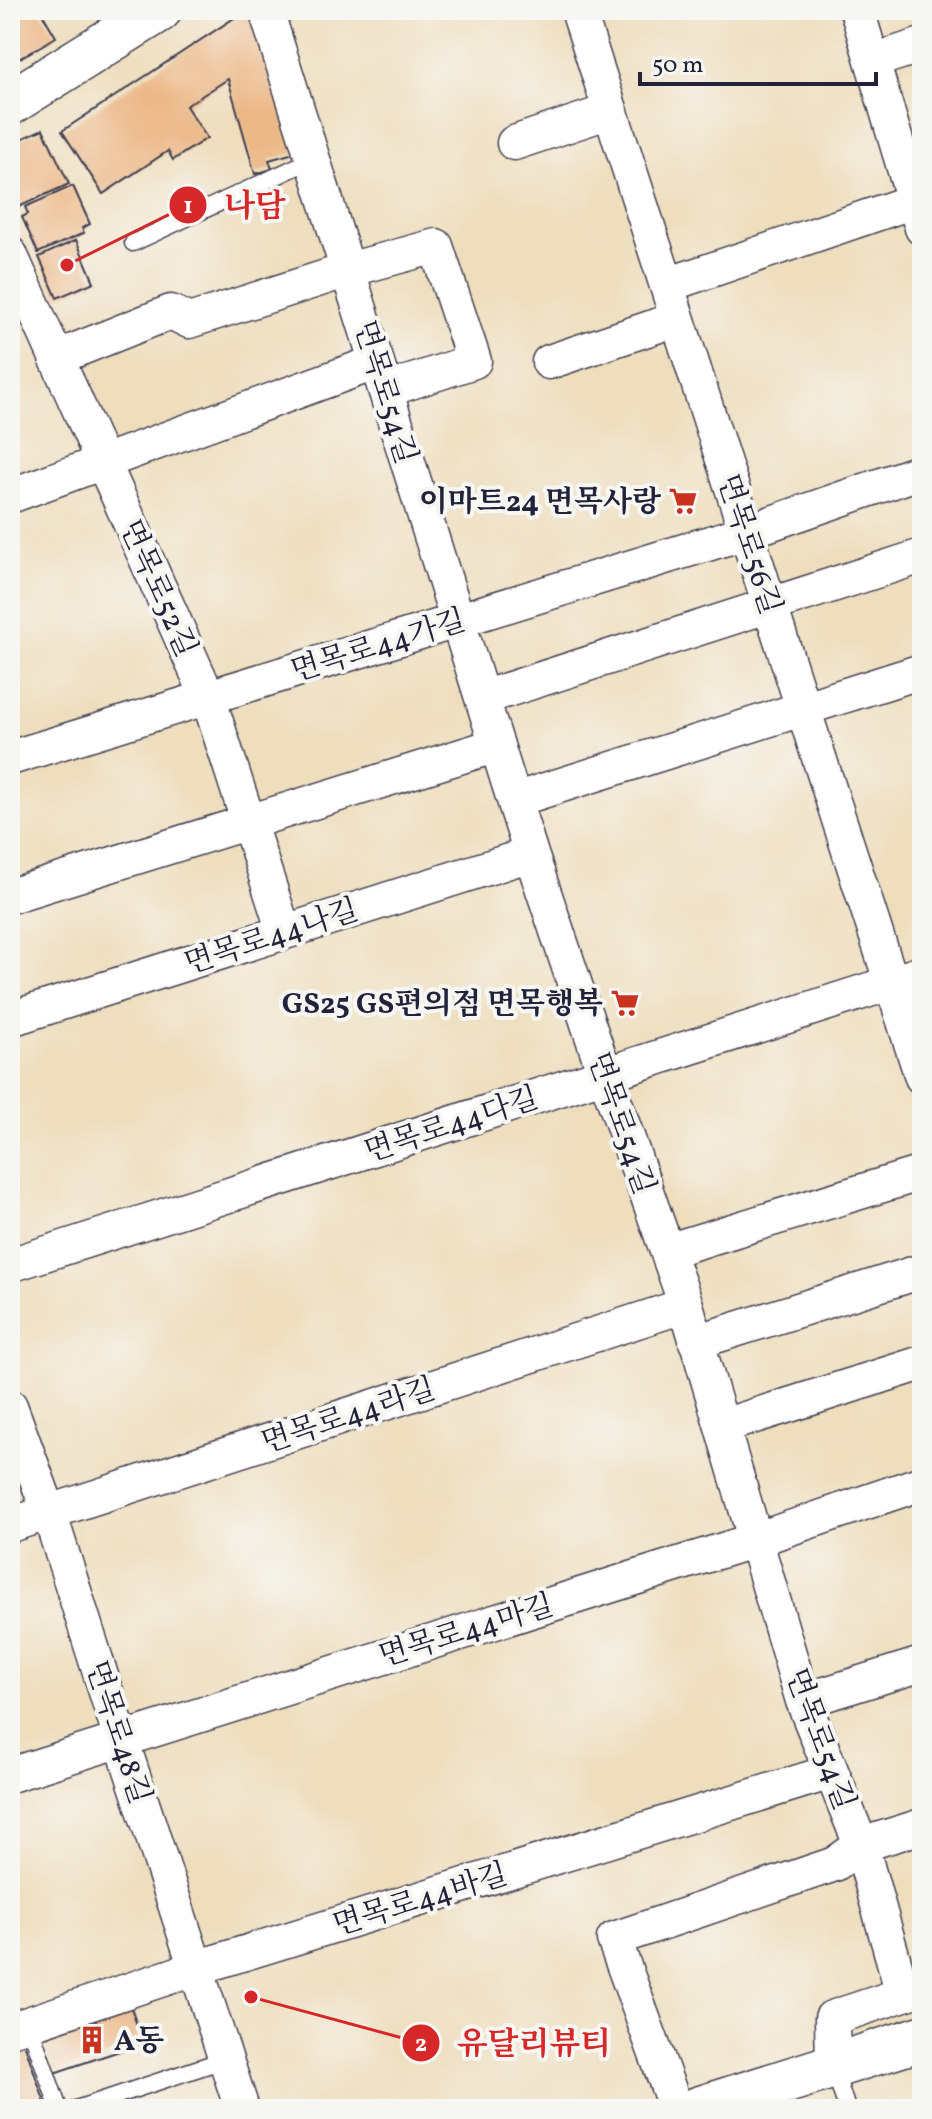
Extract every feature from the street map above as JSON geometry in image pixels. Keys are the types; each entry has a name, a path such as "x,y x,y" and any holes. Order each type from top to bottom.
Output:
{"main road":[{"path":"10,103 159,10"},
{"path":"698,2109 922,2038"}],"street":[{"name":"면목로54길","path":"266,10 531,854 686,1305 803,1701 861,1845 912,1991"},
{"path":"667,285 918,215 857,10"},
{"name":"면목로56길","path":"585,12 610,111 803,708 907,978 922,1077"},
{"path":"873,61 922,45"},
{"path":"514,143 610,111"},
{"path":"10,496 103,462 382,376 474,361 436,246 348,270 189,321 171,312 56,358"},
{"name":"면목로52길","path":"10,254 208,697 284,932"},
{"path":"549,362 677,319"},
{"name":"면목로44가길","path":"10,758 746,532 922,471"},
{"path":"482,698 922,556"},
{"path":"514,800 922,671"},
{"path":"10,896 497,745"},
{"name":"면목로44나길","path":"10,1019 531,854"},
{"name":"면목로44다길","path":"10,1265 907,978"},
{"path":"667,1251 922,1173"},
{"path":"696,1342 922,1271"},
{"name":"면목로44라길","path":"10,1525 686,1305"},
{"path":"723,1426 922,1363"},
{"name":"면목로48길","path":"10,1406 49,1512 242,2109"},
{"name":"면목로44마길","path":"10,1775 755,1540 922,1483"},
{"path":"803,1701 922,1664"},
{"name":"면목로44바길","path":"19,2027 196,1968 831,1772"},
{"path":"676,2109 614,1939 835,1864 861,1845 922,1826"},
{"path":"833,2067 832,2018 912,1991"}],"lane":[{"path":"133,243 313,159"},
{"path":"19,2027 59,2109"},
{"path":"76,2109 226,2059"},
{"path":"833,2067 847,2109"}],"building":[{"path":"10,10 40,10 56,37 10,64"},
{"path":"245,11 264,22 301,151 269,160 272,169 255,174 228,79 186,106 207,138 173,160 168,151 103,194 62,131"},
{"path":"43,129 69,184 12,210 10,144"},
{"path":"73,186 90,224 82,228 84,233 38,253 22,217 28,214 25,207"},
{"path":"76,240 94,282 57,298 39,257"},
{"name":"A동","path":"131,2008 143,2043 54,2073 42,2038"},
{"path":"24,2043 47,2109 10,2109 10,2048"}],"place":[{"name":"나담","path":"67,265"},
{"name":"이마트24 면목사랑","path":"683,501"},
{"name":"GS25 GS편의점 면목행복","path":"625,1003"},
{"name":"유달리뷰티","path":"251,1997"},
{"name":"A동","path":"92,2040"}]}
